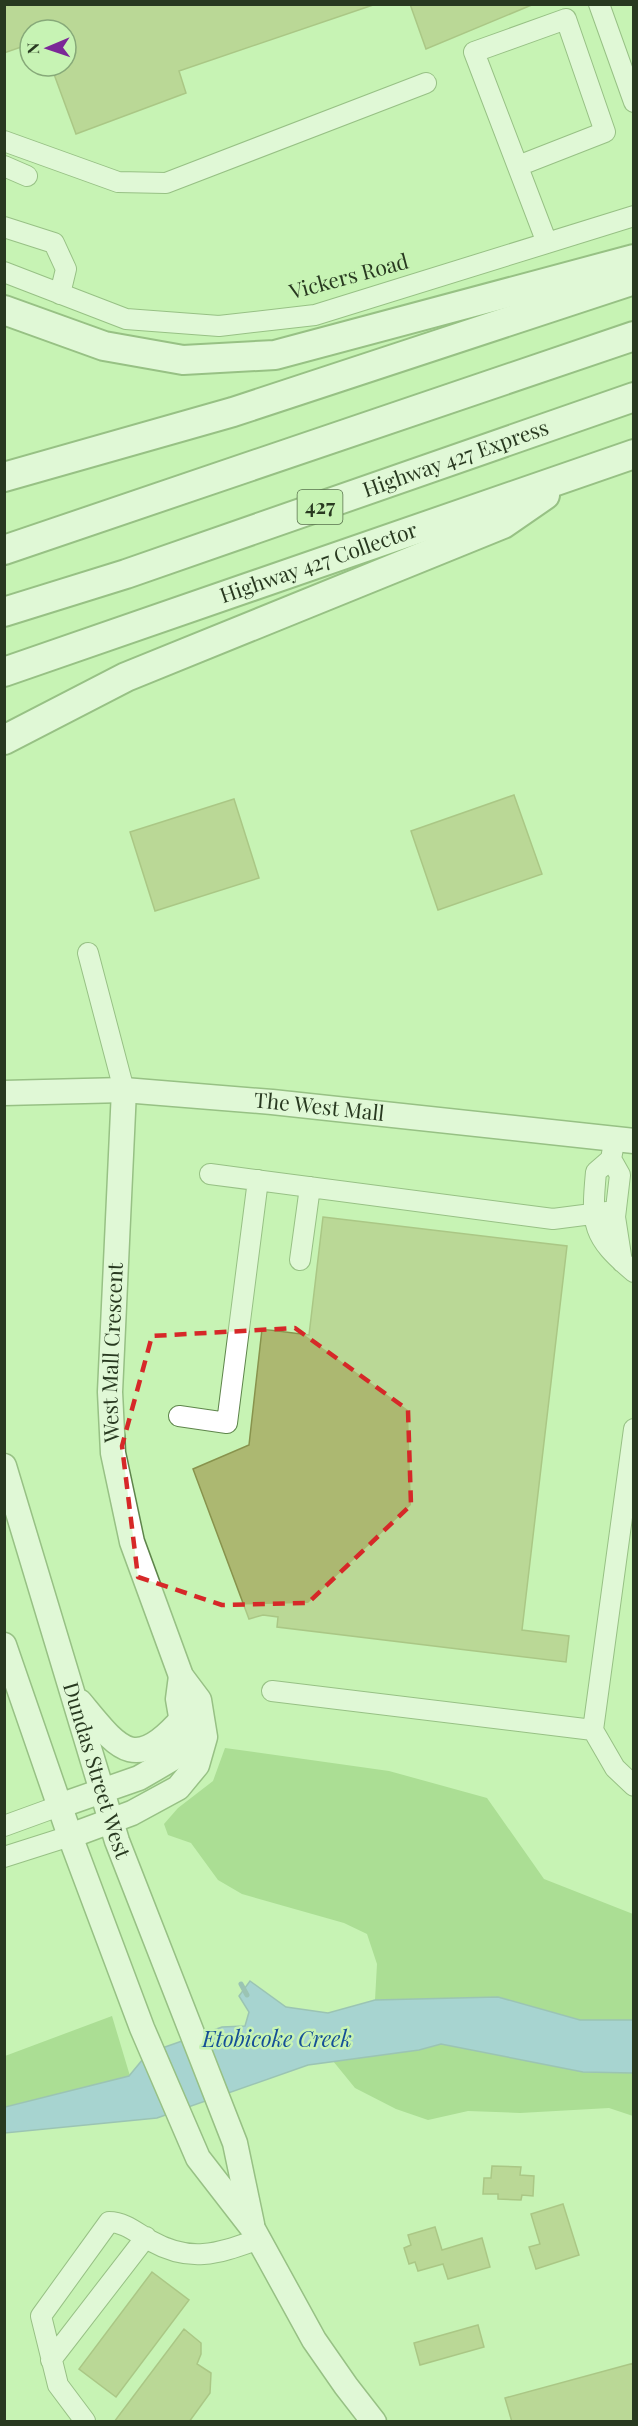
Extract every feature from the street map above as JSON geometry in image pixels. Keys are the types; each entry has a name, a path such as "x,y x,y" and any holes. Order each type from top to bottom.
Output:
{"highway":[{"path":"4,310 104,346 183,360 275,355 633,259"},
{"path":"4,477 232,412 633,280"},
{"path":"4,550 633,336"},
{"name":"Highway 427 Express","path":"4,612 148,566 633,397"},
{"name":"Highway 427 Collector","path":"4,672 633,454"},
{"path":"4,740 126,677 503,524 575,474"}],"main road":[{"name":"The West Mall","path":"4,1093 124,1090 272,1102 620,1146"},
{"name":"West Mall Crescent","path":"70,1836 111,1821 172,1792 189,1778 197,1765 205,1737 199,1700 181,1676 132,1542 113,1453 110,1392 124,1090"},
{"name":"Dundas Street West","path":"4,1466 111,1821 182,2012 234,2143 256,2234"},
{"name":"Dundas Street West","path":"4,1645 59,1806 142,2028 198,2158 256,2234"},
{"name":"West Mall Crescent","path":"59,1806 139,1778 175,1757 183,1742 183,1718 178,1699 181,1676"},
{"path":"73,1694 108,1735 125,1748 135,1750 154,1746 162,1741 183,1718"},
{"path":"256,2234 314,2340 374,2421"}],"street":[{"path":"599,4 633,102"},
{"path":"518,166 605,132 566,19 474,52 547,243"},
{"path":"4,141 118,182 166,183 426,83"},
{"path":"4,166 27,176"},
{"name":"Vickers Road","path":"4,272 126,319 230,325 315,315 633,216"},
{"path":"4,227 54,243 66,269 60,294"},
{"path":"88,952 124,1090"},
{"path":"620,1146 620,1175 615,1210 616,1237 628,1267"},
{"path":"620,1146 596,1172 592,1214 601,1240 628,1267"},
{"path":"210,1174 553,1219 615,1210"},
{"path":"179,1416 226,1422 258,1180"},
{"path":"300,1260 310,1187"},
{"path":"633,1429 593,1730 615,1768 633,1786"},
{"path":"272,1691 593,1730"},
{"path":"4,1826 59,1806"},
{"path":"4,1857 70,1836"},
{"path":"85,2421 57,2385 41,2316 110,2222 118,2222 173,2250 196,2256 214,2255 256,2234"},
{"path":"51,2360 146,2237"}],"highlighted area":[{"path":"295,1328 408,1410 411,1505 308,1603 222,1605 138,1577 122,1446 152,1336"}],"green space":[{"path":"225,1748 389,1771 487,1798 544,1879 633,1914 633,2020 580,2020 498,1997 375,2000 377,1964 367,1934 344,1923 242,1894 218,1880 191,1843 168,1835 164,1824 178,1808 213,1781"},
{"path":"112,2016 130,2076 5,2107 5,2056"},
{"path":"441,2044 583,2072 633,2073 633,2116 609,2108 520,2113 468,2111 428,2120 396,2109 355,2088 333,2061 419,2050"}],"water":[{"name":"Etobicoke Creek","path":"250,1981 286,2007 328,2013 375,2000 498,1997 580,2020 633,2020 633,2073 583,2072 441,2044 419,2050 308,2065 157,2118 5,2133 5,2107 129,2076 148,2053 222,2027 245,2026 249,2012 239,1996"}],"building":[{"path":"4,4 376,4 179,71 186,93 76,134 55,78 78,78 78,18 18,18 18,48 4,53"},
{"path":"410,4 534,4 426,49"},
{"path":"514,795 542,874 438,910 411,831"},
{"path":"234,799 259,878 155,911 130,832"},
{"path":"323,1217 567,1246 522,1630 569,1636 566,1662 277,1627 278,1617 263,1615 249,1619 193,1469 249,1445 262,1329 309,1335"},
{"path":"492,2166 521,2167 520,2175 534,2176 533,2196 522,2195 521,2200 498,2199 498,2194 483,2194 484,2178 491,2178"},
{"path":"563,2204 579,2255 536,2269 529,2247 540,2244 531,2214"},
{"path":"435,2227 442,2250 482,2238 490,2267 448,2279 443,2264 418,2271 415,2262 409,2264 404,2248 411,2245 408,2235"},
{"path":"152,2272 189,2300 116,2397 79,2369"},
{"path":"478,2325 484,2347 420,2365 414,2343"},
{"path":"184,2329 201,2343 201,2354 197,2364 211,2373 210,2393 189,2422 114,2422"},
{"path":"634,2363 634,2422 512,2422 505,2398"}],"waterway":[{"path":"241,1984 247,1995"}]}
